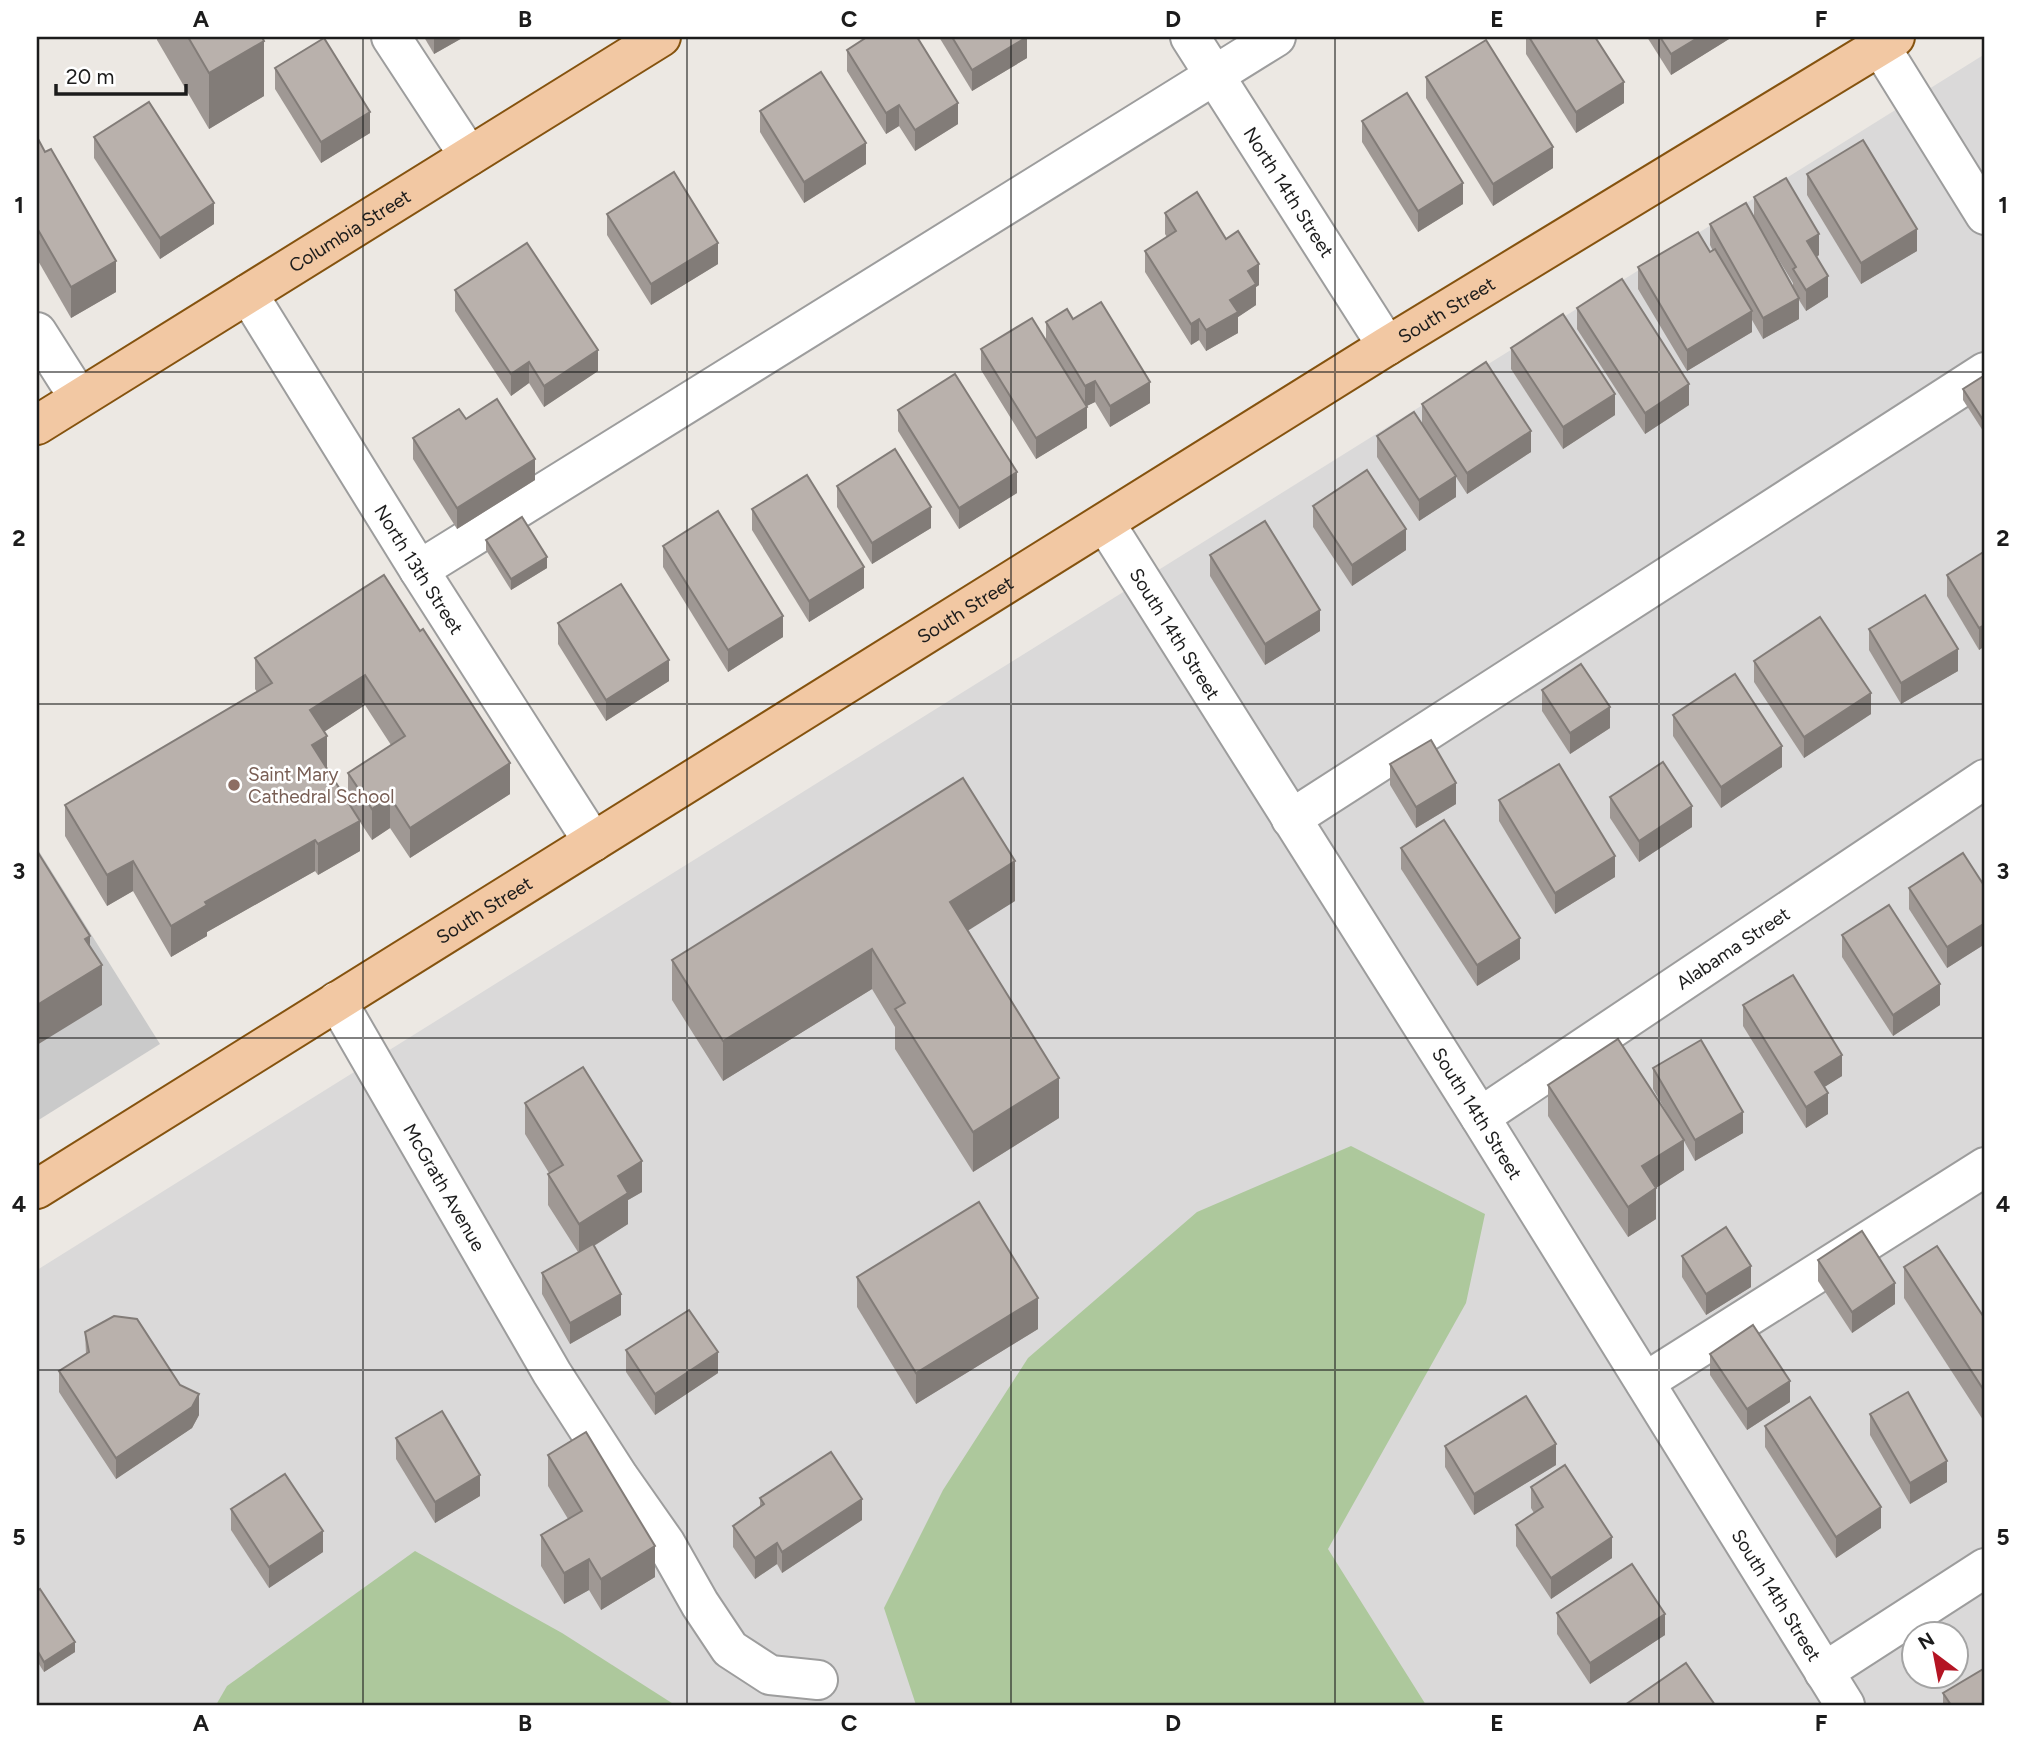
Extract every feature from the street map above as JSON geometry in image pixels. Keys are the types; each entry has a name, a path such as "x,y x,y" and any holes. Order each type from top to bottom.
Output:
{"main road":[{"name":"Columbia Street","path":"37,425 662,37"},
{"name":"South Street","path":"37,1189 1387,346 1888,41"}],"street":[{"path":"391,37 469,156"},
{"name":"North 14th Street","path":"1190,37 1387,346"},
{"path":"419,570 1276,37"},
{"path":"1888,41 1985,215"},
{"name":"North 13th Street","path":"248,294 419,570 593,842"},
{"path":"37,332 79,398"},
{"path":"1291,820 1985,372"},
{"name":"South 14th Street","path":"1105,523 1480,1118 1845,1705"},
{"name":"Alabama Street","path":"1480,1118 1985,779"},
{"name":"McGrath Avenue","path":"337,1001 552,1373 666,1544 700,1604 730,1649 770,1675 818,1680"},
{"path":"1645,1382 1985,1167"},
{"path":"1824,1672 1985,1568"}],"shaded area":[{"path":"1985,54 1985,1705 37,1705 37,1270"},
{"path":"37,848 160,1044 37,1121"}],"green space":[{"path":"1351,1146 1485,1214 1466,1303 1328,1549 1426,1705 916,1705 884,1608 943,1490 1028,1358 1197,1212"},
{"path":"415,1551 562,1633 675,1705 216,1705 227,1686"}],"building":[{"path":"188,37 262,37 264,41 209,73"},
{"path":"867,37 917,37 958,103 915,130 899,105 886,113 847,50"},
{"path":"952,37 1027,37 972,70"},
{"path":"1529,37 1595,37 1624,82 1576,112"},
{"path":"1660,37 1699,37 1671,54"},
{"path":"324,38 370,112 321,142 275,68"},
{"path":"1486,40 1553,147 1493,184 1426,77"},
{"path":"821,72 866,143 804,182 760,111"},
{"path":"1407,93 1463,183 1418,211 1362,121"},
{"path":"149,102 214,203 160,238 94,137"},
{"path":"37,137 45,152 51,149 116,261 71,287 37,228"},
{"path":"1863,140 1917,229 1861,263 1807,174"},
{"path":"674,172 718,243 651,284 607,214"},
{"path":"1786,178 1819,234 1807,241 1828,276 1806,290 1793,269 1796,267 1754,197"},
{"path":"1197,192 1226,239 1238,231 1259,264 1248,271 1256,284 1230,300 1238,312 1206,330 1199,319 1191,324 1145,251 1176,231 1165,213"},
{"path":"1746,203 1799,298 1763,318 1710,224"},
{"path":"1698,232 1710,252 1715,249 1752,311 1687,350 1638,267"},
{"path":"527,243 598,350 544,386 529,362 511,374 455,290"},
{"path":"1622,279 1689,384 1645,413 1577,308"},
{"path":"1101,302 1150,382 1110,406 1095,381 1085,386 1046,322 1067,309 1073,319"},
{"path":"1563,314 1615,394 1563,427 1511,348"},
{"path":"1032,318 1087,407 1036,438 981,349"},
{"path":"1486,362 1531,431 1467,473 1422,404"},
{"path":"955,374 1017,472 959,508 898,410"},
{"path":"1985,375 1985,423 1963,389"},
{"path":"497,399 535,459 457,508 413,438 459,409 466,419"},
{"path":"1414,412 1456,476 1419,500 1377,436"},
{"path":"895,449 931,507 872,543 837,486"},
{"path":"1367,470 1406,529 1352,565 1313,506"},
{"path":"807,475 864,567 809,601 752,509"},
{"path":"718,511 783,616 728,650 663,546"},
{"path":"522,517 547,557 511,579 486,540"},
{"path":"1265,521 1320,610 1265,644 1210,555"},
{"path":"1985,551 1985,625 1979,628 1947,575"},
{"name":"Saint Mary Cathedral School","path":"384,575 420,631 423,629 510,763 410,828 390,797 372,809 348,773 405,736 365,675 310,710 327,736 312,745 360,821 318,844 315,840 205,902 207,905 171,926 133,861 107,875 65,805 272,683 255,658"},
{"path":"621,584 669,660 606,700 558,623"},
{"path":"1925,595 1958,649 1901,683 1869,629"},
{"path":"1820,617 1871,693 1804,737 1754,661"},
{"path":"1581,664 1610,707 1570,733 1542,690"},
{"path":"1735,674 1782,746 1721,787 1673,715"},
{"path":"1431,740 1456,783 1416,807 1390,764"},
{"path":"1663,762 1692,806 1639,841 1610,797"},
{"path":"1559,764 1615,856 1555,893 1499,800"},
{"path":"963,778 1015,861 950,902 1059,1078 973,1132 895,1009 905,1003 872,949 723,1041 672,960"},
{"path":"1444,820 1520,938 1477,965 1401,848"},
{"path":"37,851 90,936 85,939 102,965 37,1005"},
{"path":"1963,853 1985,887 1985,923 1947,947 1909,888"},
{"path":"1889,905 1940,984 1893,1015 1842,935"},
{"path":"1793,975 1842,1055 1815,1072 1828,1093 1806,1107 1743,1005"},
{"path":"1618,1039 1684,1140 1642,1166 1656,1188 1628,1207 1548,1085"},
{"path":"1701,1040 1743,1112 1695,1140 1653,1068"},
{"path":"583,1067 642,1161 618,1176 628,1193 579,1224 548,1174 563,1165 525,1103"},
{"path":"979,1202 1038,1298 916,1373 857,1277"},
{"path":"1726,1227 1751,1266 1706,1294 1682,1256"},
{"path":"1862,1231 1895,1283 1852,1312 1818,1260"},
{"path":"593,1244 621,1294 570,1323 542,1273"},
{"path":"1937,1246 1985,1319 1985,1392 1904,1267"},
{"path":"689,1310 718,1352 655,1394 626,1350"},
{"path":"114,1316 137,1319 180,1385 199,1394 192,1407 116,1458 59,1371 89,1352 85,1332"},
{"path":"1753,1325 1790,1381 1747,1409 1710,1354"},
{"path":"1908,1392 1947,1461 1910,1483 1870,1414"},
{"path":"1526,1396 1556,1444 1474,1494 1445,1446"},
{"path":"1810,1397 1881,1507 1836,1537 1765,1426"},
{"path":"442,1411 480,1475 435,1502 396,1438"},
{"path":"586,1432 655,1546 601,1579 589,1559 564,1573 541,1535 582,1511 548,1455"},
{"path":"831,1452 862,1499 782,1552 777,1543 755,1558 733,1526 764,1504 760,1498"},
{"path":"1565,1465 1612,1537 1551,1578 1516,1525 1543,1507 1531,1487"},
{"path":"285,1474 323,1531 269,1567 231,1509"},
{"path":"1632,1564 1665,1614 1590,1663 1557,1613"},
{"path":"40,1589 75,1642 44,1662 37,1650 37,1591"},
{"path":"1686,1663 1715,1705 1625,1705"},
{"path":"1985,1668 1985,1705 1951,1705 1943,1693 1948,1690 1969,1690 1969,1678"}],"place":[{"name":"Saint Mary Cathedral School","path":"234,785"}]}
